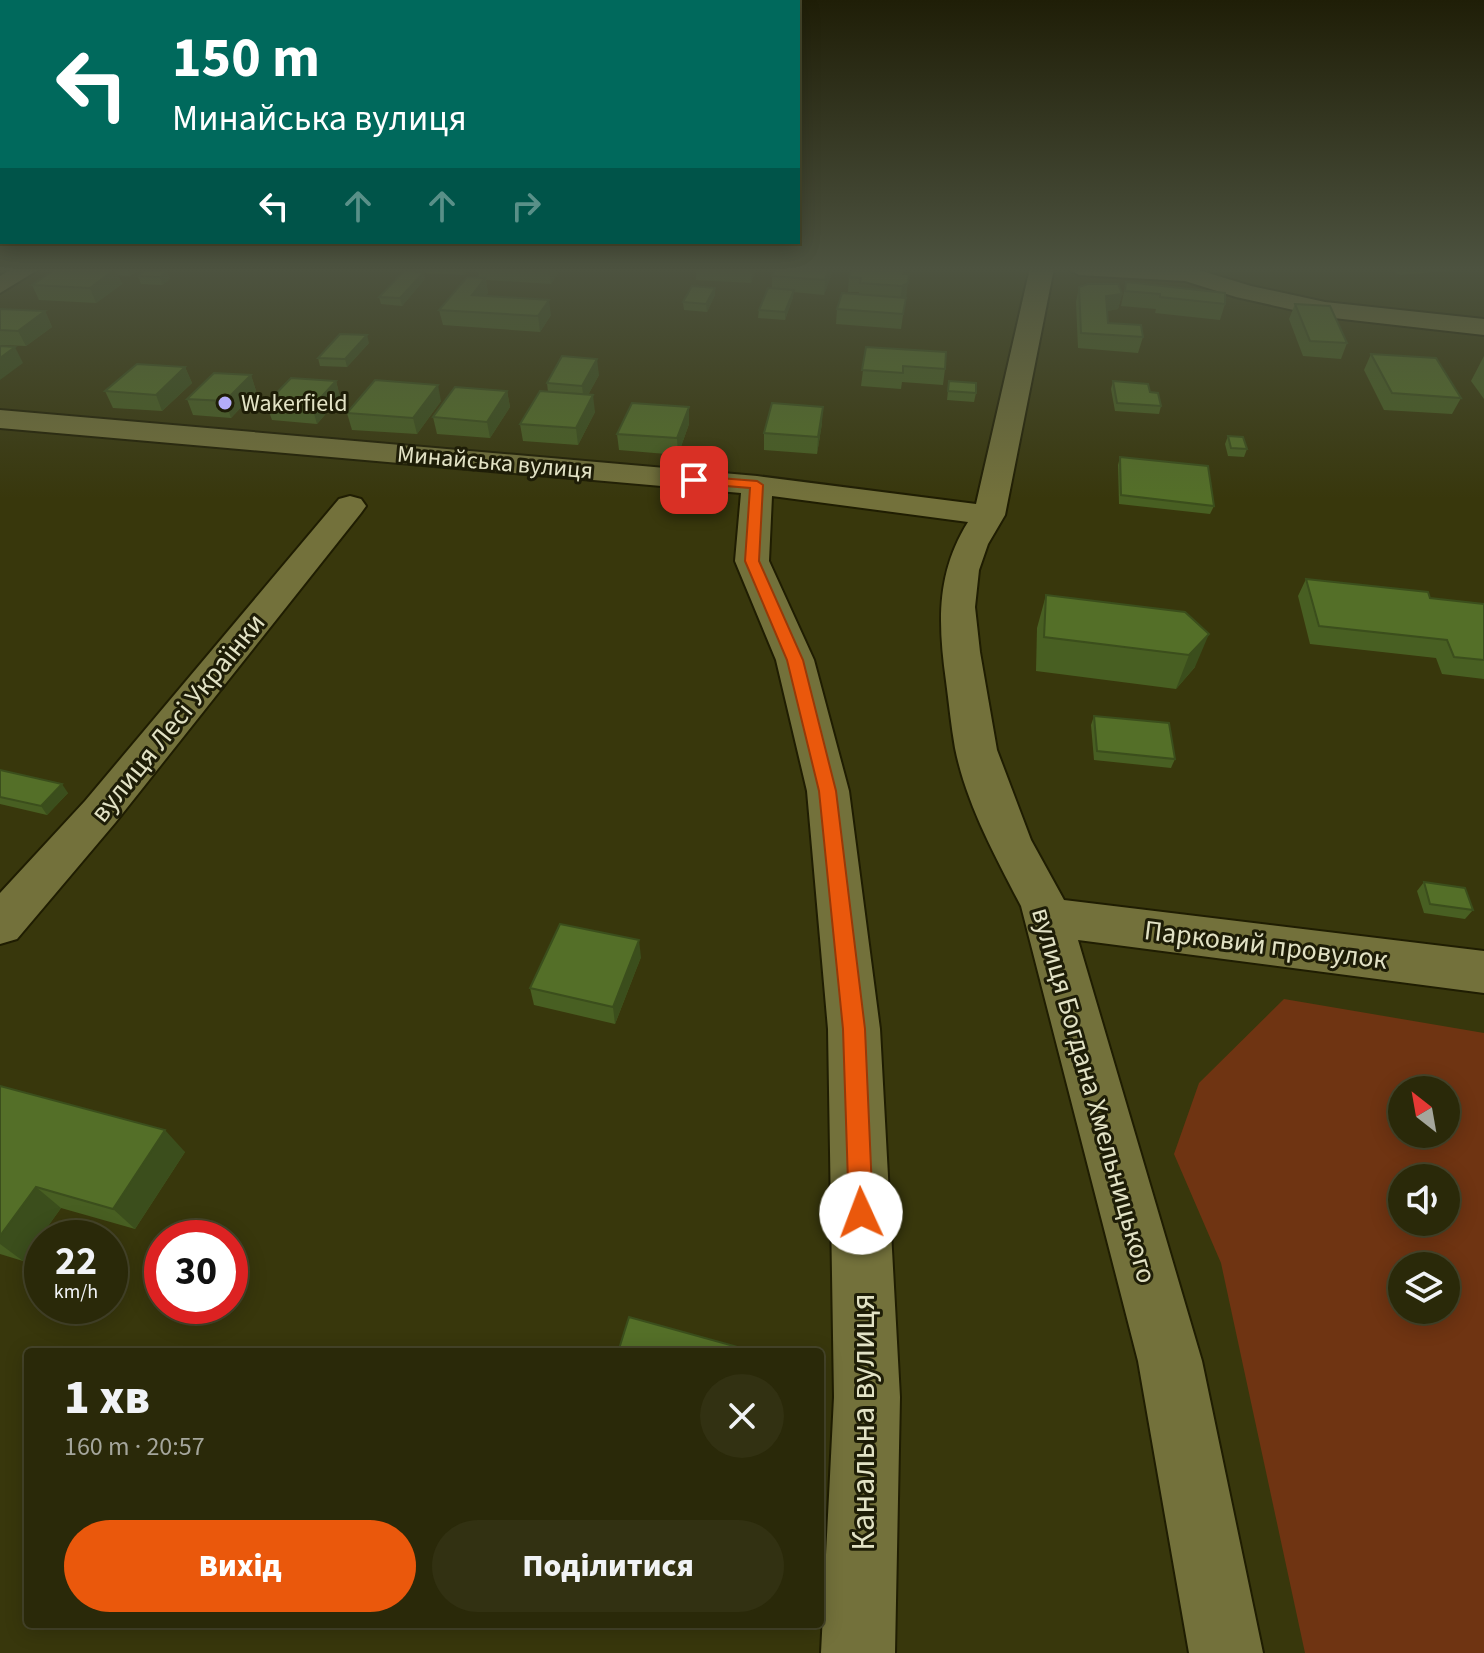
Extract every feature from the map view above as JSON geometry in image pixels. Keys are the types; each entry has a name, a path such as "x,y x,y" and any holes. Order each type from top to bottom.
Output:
{"street":[{"name":"вулиця Богдана Хмельницького","path":"1025,345 989,515 971,544 962,570 957,607 976,750 1009,840 1047,917 1170,1361 1226,1653"},
{"name":"Минайська вулиця","path":"0,419 757,485 989,515"},
{"name":"Канальна вулиця","path":"757,485 752,561 795,660 828,791 854,1029 867,1397 858,1653"},
{"name":"вулиця Лесі Українки","path":"0,925 110,800 350,506"},
{"name":"Парковий провулок","path":"1047,917 1484,972"}],"shaded area":[{"path":"1284,999 1484,1033 1484,1653 1305,1653 1221,1263 1174,1154 1199,1083"}],"building":[{"path":"330,345 358,345 345,359 318,358"},
{"path":"0,346 15,347 0,358"},
{"path":"866,347 946,352 945,369 903,366 903,373 862,370"},
{"path":"1371,354 1436,358 1461,398 1392,393"},
{"path":"562,356 597,359 582,386 547,383"},
{"path":"137,364 185,367 156,395 105,391"},
{"path":"214,373 251,375 225,401 187,399"},
{"path":"291,378 336,381 312,407 266,404"},
{"path":"375,380 438,385 413,418 347,413"},
{"path":"949,381 976,383 976,393 948,391"},
{"path":"1113,381 1148,384 1150,392 1158,393 1161,406 1117,403"},
{"path":"455,387 507,391 487,422 433,417"},
{"path":"540,391 593,395 576,428 520,424"},
{"path":"632,403 689,407 677,438 617,434"},
{"path":"772,403 823,407 818,437 764,433"},
{"path":"1228,436 1243,437 1247,449 1231,448"},
{"path":"1120,457 1208,466 1214,506 1121,495"},
{"path":"1306,579 1428,592 1430,598 1484,604 1484,660 1454,657 1447,640 1319,626"},
{"path":"1046,595 1185,612 1209,634 1189,655 1044,637"},
{"path":"1094,716 1169,723 1175,759 1097,751"},
{"path":"0,770 62,784 41,806 0,797"},
{"path":"1424,882 1465,888 1473,910 1430,904"},
{"path":"560,924 639,940 613,1007 530,988"},
{"path":"0,1086 165,1130 113,1209 36,1187 0,1236"},
{"path":"629,1317 741,1348 619,1348"}],"place":[{"name":"Wakerfield","path":"225,403"}],"route":[{"path":"694,480 757,485 752,561 795,660 828,791 854,1029 861,1213"}]}
